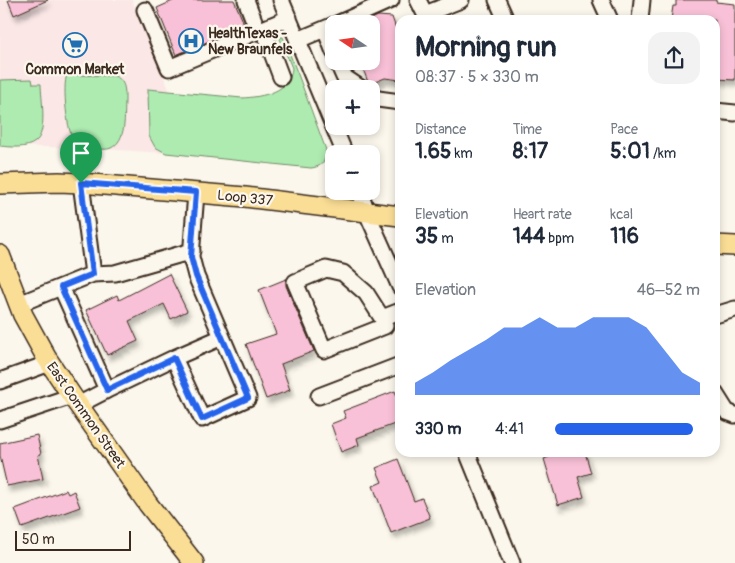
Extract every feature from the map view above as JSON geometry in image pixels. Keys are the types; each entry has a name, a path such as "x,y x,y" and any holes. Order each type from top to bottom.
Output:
{"main road":[{"name":"Loop 337","path":"0,184 59,182 196,192 395,216"},
{"path":"720,245 735,246"},
{"name":"East Common Street","path":"2,265 23,315 50,363 148,504 194,563"}],"street":[{"path":"246,0 281,77"},
{"path":"281,0 341,145"},
{"path":"357,15 391,0"},
{"path":"418,0 425,15"},
{"path":"430,15 461,0"},
{"path":"497,0 504,15"},
{"path":"601,0 608,15"},
{"path":"640,15 642,0"},
{"path":"145,10 169,68 289,18"},
{"path":"298,40 325,29"},
{"path":"341,70 344,77 348,80"},
{"path":"380,99 395,101"},
{"path":"720,112 735,113"},
{"path":"81,183 93,274"},
{"path":"174,358 202,419 248,398 196,276 191,257 196,192"},
{"path":"363,200 395,276"},
{"path":"19,304 93,274 115,273 192,251"},
{"path":"326,269 343,273 366,293 382,318 385,326 324,350 295,282 326,269"},
{"path":"61,287 107,390"},
{"path":"720,314 735,309"},
{"path":"382,318 395,313"},
{"path":"0,420 75,401 107,390 222,337"},
{"path":"0,381 50,363"},
{"path":"319,396 395,367"},
{"path":"720,401 727,412 735,415"},
{"path":"469,457 512,563"}],"shaded area":[{"name":"Common Market","path":"0,0 132,0 170,92 166,153 87,148 0,146"}],"green space":[{"path":"283,37 325,147 325,157 321,165 311,168 166,153 155,147 149,136 148,89 242,98 274,92 287,83 292,68 280,39"},
{"path":"67,75 114,76 123,83 125,94 124,127 120,139 111,148 85,148 77,144 72,138 65,99"},
{"path":"32,79 33,84 41,84 43,123 39,137 35,142 27,146 0,146 0,80"}],"building":[{"path":"8,0 48,0 14,15"},
{"name":"HealthTexas - New Braunfels","path":"175,0 234,0 245,26 176,55 157,8"},
{"path":"676,0 716,0 716,2 735,4 735,80 720,79 720,15 672,15 673,6 676,6"},
{"path":"380,16 392,17 395,26 395,79 385,78 367,80 363,70 380,70"},
{"path":"169,274 187,311 171,319 164,304 129,321 138,341 107,355 86,310 117,295 119,300"},
{"path":"286,279 286,286 314,351 281,364 290,390 266,399 246,344 276,334 259,290"},
{"path":"395,391 395,424 357,438 359,445 341,452 331,424 346,418 343,411"},
{"path":"37,435 41,454 38,455 43,479 7,486 0,456 0,443"},
{"path":"549,457 586,457 591,473 578,477 584,497 558,505 544,459"},
{"path":"398,459 414,501 422,498 430,518 391,533 373,486 382,482 376,468"},
{"path":"66,490 68,494 74,491 80,507 22,528 15,509"}],"place":[{"name":"HealthTexas - New Braunfels","path":"191,41"},
{"name":"Common Market","path":"75,45"}],"route":[{"path":"81,183 196,192 191,257 196,276 248,398 202,419 174,358 107,390 61,287 93,274 81,183"}]}
